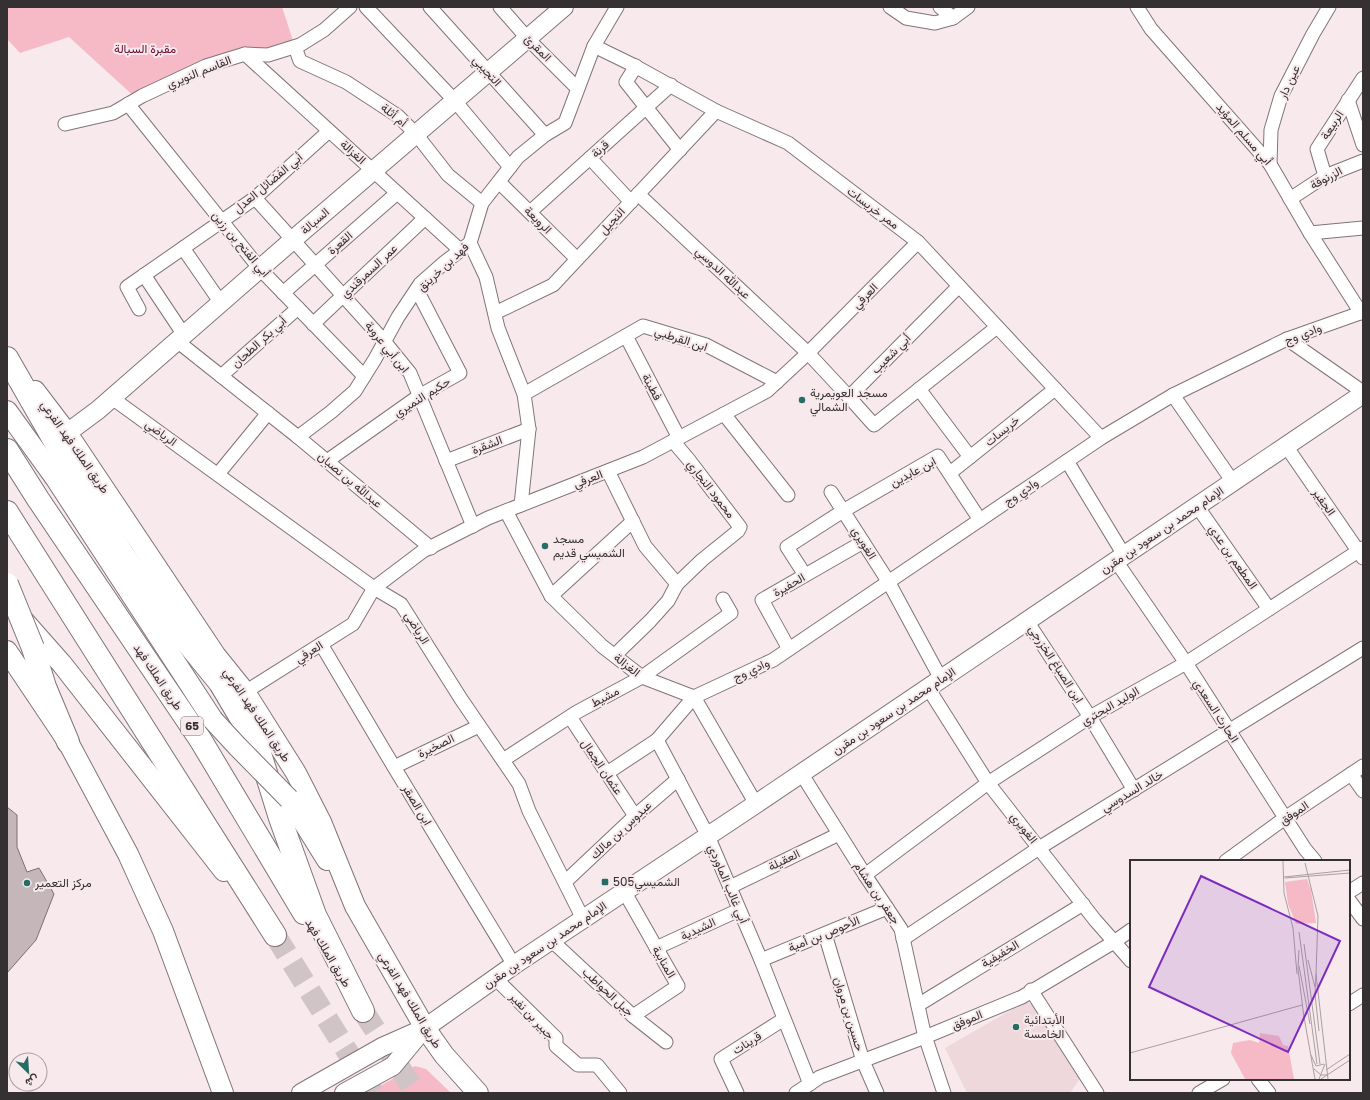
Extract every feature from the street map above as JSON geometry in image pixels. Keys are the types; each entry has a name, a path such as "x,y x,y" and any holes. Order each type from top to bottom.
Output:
{"highway":[{"name":"طريق الملك فهد","path":"7,358 78,482 122,553 176,629 220,683 258,747 280,818 315,915 363,1012 200,738 38,499 7,450"},
{"path":"7,512 275,935"},
{"path":"7,584 33,648 45,686 68,742"}],"main road":[{"name":"طريق الملك فهد الفرعي","path":"7,353 67,434 216,656 245,692 300,780 321,822 355,906 425,1028 444,1055 478,1093"},
{"path":"7,411 56,479 213,720 289,799 355,906"},
{"path":"7,602 62,664 275,935"},
{"path":"7,651 68,742 128,854 164,931 224,1093"}],"street":[{"name":"القاسم النويري","path":"65,124 113,113 142,96 206,66 245,54 268,55 300,45 324,30 350,7"},
{"path":"366,7 455,101 510,167"},
{"name":"التجيبي","path":"430,7 545,135"},
{"name":"المقرئ","path":"500,7 528,39 577,88"},
{"name":"السبالة","path":"67,434 112,398 292,240 564,7"},
{"name":"فهد بن خرينق","path":"298,437 331,412 355,391 398,317 420,284 465,246 482,203 518,157 545,135 565,123 594,46 617,7"},
{"path":"890,7 906,18 935,23 953,18 968,7"},
{"path":"940,7 953,18"},
{"name":"أبي مسلم المؤيد","path":"1137,7 1151,29 1270,164 1310,233 1362,313"},
{"name":"عين دار","path":"1270,164 1271,130 1282,96 1313,34 1329,7"},
{"name":"أم أثلة","path":"295,46 300,61 346,82 398,116 416,134 448,175 482,203"},
{"name":"ممر خريسات","path":"594,46 636,66 716,111 788,143 918,242 1101,438"},
{"name":"الغزالة","path":"245,54 425,218 465,246 486,277 498,328 524,394 528,429 521,505"},
{"path":"636,66 626,82 680,150"},
{"name":"الربيعة","path":"1325,176 1317,149 1363,78"},
{"name":"قرنة","path":"530,212 671,86"},
{"path":"1348,100 1363,145"},
{"name":"أبي الفتح بن رزين","path":"128,104 260,269 364,376"},
{"name":"النجيل","path":"495,313 553,285 716,111"},
{"name":"أبي الفضائل العدل","path":"139,309 127,287 255,198 329,130"},
{"name":"عبدالله الدوسي","path":"590,158 808,353"},
{"name":"الزرنوقة","path":"1290,199 1325,176 1363,161"},
{"name":"الرويعة","path":"499,182 577,259"},
{"name":"القعرة","path":"283,293 397,193"},
{"name":"ابن أبي عروبة","path":"255,198 384,341 410,373 473,526"},
{"name":"عمر السمرقندي","path":"313,324 425,218"},
{"path":"1310,233 1363,228"},
{"name":"العرفي","path":"245,692 353,624 374,588 423,551 488,518 643,457 767,391 808,353 918,242"},
{"path":"183,248 221,302"},
{"name":"عبدالله بن نصبان","path":"144,275 181,338 221,376 298,437 431,548"},
{"name":"أبي شعيب","path":"849,397 959,286"},
{"name":"حكيم النميري","path":"327,461 419,396 460,373 417,290"},
{"name":"أبي بكر الطحان","path":"221,376 298,308"},
{"name":"وادي وج","path":"694,697 773,660 1101,438 1173,394 1287,339 1362,313"},
{"name":"ابن القرطبي","path":"524,394 643,326 706,346 777,382"},
{"path":"808,353 874,425 997,327"},
{"name":"فطينة","path":"626,336 676,440"},
{"path":"1287,339 1363,393"},
{"path":"919,389 970,457"},
{"name":"خريسات","path":"950,473 1055,389"},
{"name":"الإمام محمد بن سعود بن مقرن","path":"301,1093 382,1047 425,1028 514,965 756,804 1363,393"},
{"path":"1173,394 1233,482"},
{"name":"الرياضي","path":"112,398 374,588 401,604 479,726 519,784 529,811 566,882 583,919"},
{"path":"218,474 268,413"},
{"path":"724,414 788,495"},
{"name":"الشقرة","path":"446,461 528,429"},
{"name":"محمود النجاري","path":"615,655 668,601 677,584 702,560 738,531 740,527 676,440"},
{"name":"الجفير","path":"1286,446 1361,552"},
{"name":"ابن عابدين","path":"843,511 938,456 980,520"},
{"name":"الحارث السعدي","path":"1067,461 1120,558 1229,732 1305,849 1314,860"},
{"path":"608,471 645,546 677,584"},
{"name":"الغويري","path":"831,492 888,582 934,683 988,783 1083,904 1130,959"},
{"name":"المطعم بن عدي","path":"1198,506 1269,609"},
{"name":"الغزالة","path":"506,511 551,596 602,646 642,677 694,697"},
{"path":"805,576 787,547 843,511"},
{"path":"551,596 633,521"},
{"name":"الحفيرة","path":"789,649 762,600 863,542"},
{"name":"الوليد البحتري","path":"864,875 988,783 1090,717 1186,664 1269,609 1361,552"},
{"name":"مشيط","path":"503,760 577,712 642,677 731,613 723,599"},
{"name":"ابن الصباغ الخزرجي","path":"1027,621 1090,717 1134,790"},
{"name":"ابن الصقر","path":"321,644 514,965"},
{"name":"خالد السدوسي","path":"903,939 1039,848 1363,648"},
{"path":"607,773 657,740 694,697 756,804"},
{"name":"عثمان الجمال","path":"570,717 635,816"},
{"name":"الصخيرة","path":"394,767 479,726"},
{"name":"أبي غالب الماوردي","path":"657,740 708,836 762,960 810,1084"},
{"name":"الموفق","path":"1227,860 1285,818 1363,766"},
{"name":"جعفر بن هشام","path":"801,773 864,875 901,929 925,1037 944,1093"},
{"path":"1352,774 1363,790"},
{"name":"عبدوس بن مالك","path":"566,882 635,816 678,779"},
{"name":"العقيلة","path":"730,887 839,834"},
{"path":"1350,891 1363,882"},
{"name":"المنابية","path":"624,891 678,986 633,1016"},
{"path":"1350,901 1363,920"},
{"name":"الخفيفية","path":"918,1005 1083,904"},
{"name":"الأحوص بن أمية","path":"762,960 887,908"},
{"name":"الشيدية","path":"656,948 739,910"},
{"name":"الموفق","path":"796,1093 820,1077 925,1037 1022,996 1114,942 1130,931"},
{"name":"حسين بن مروان","path":"825,934 863,1061 877,1093"},
{"name":"جبل الحواطب","path":"551,940 633,1016 666,1042"},
{"name":"جبير بن نفير","path":"496,979 556,1038 556,1046 578,1065 598,1065 620,1093"},
{"path":"1031,990 1097,1093"},
{"path":"1350,1003 1363,995"},
{"name":"قرينات","path":"737,1093 721,1059 784,1019"},
{"name":"الإمام محمد بن سعود بن مقرن","path":"344,1093 393,1066 425,1028"},
{"path":"1199,1093 1221,1080"},
{"path":"1259,1080 1269,1093"}],"shaded area":[{"name":"الأبتدائية الخامسة","path":"1025,1002 1039,1007 1081,1077 1070,1093 967,1093 945,1048"}],"green space":[{"name":"مقبرة السبالة","path":"7,7 282,7 295,47 245,54 137,99 69,37 20,53 7,39"},
{"path":"415,1066 426,1069 451,1093 368,1093"}],"building":[{"name":"مركز التعمير","path":"7,807 17,815 17,847 27,872 39,868 54,894 36,940 7,973"}],"tunnel":[{"path":"275,935 373,1093"},
{"path":"363,1011 416,1093"}],"place":[{"name":"مسجد العويمرية الشمالي","path":"802,400"},
{"name":"مسجد الشميسي قديم","path":"545,546"},
{"name":"الشميسي505","path":"605,882"},
{"name":"مركز التعمير","path":"27,883"},
{"name":"الأبتدائية الخامسة","path":"1016,1027"}]}
